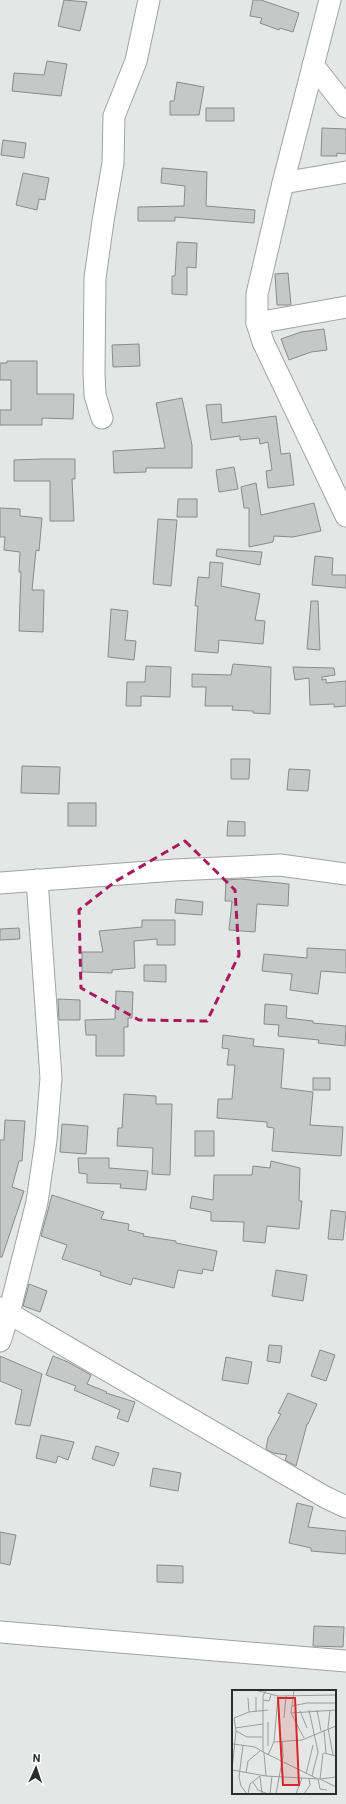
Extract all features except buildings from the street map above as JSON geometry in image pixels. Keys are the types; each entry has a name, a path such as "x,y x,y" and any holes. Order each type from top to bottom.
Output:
{"street":[{"path":"102,418 95,395 95,278 113,163 114,116 136,61 149,0"},
{"path":"330,0 283,183 257,294 258,323 263,342 346,516"},
{"path":"313,65 346,107"},
{"path":"283,183 346,172"},
{"path":"258,323 346,307"},
{"path":"0,883 175,870 280,866 346,874"},
{"path":"0,1341 4,1310 37,1202 46,1140 50,1086 37,880"},
{"path":"4,1310 346,1508"},
{"path":"0,1632 346,1661"}],"highlighted area":[{"path":"185,841 235,890 239,955 207,1021 139,1020 81,988 79,910 116,881"}]}
